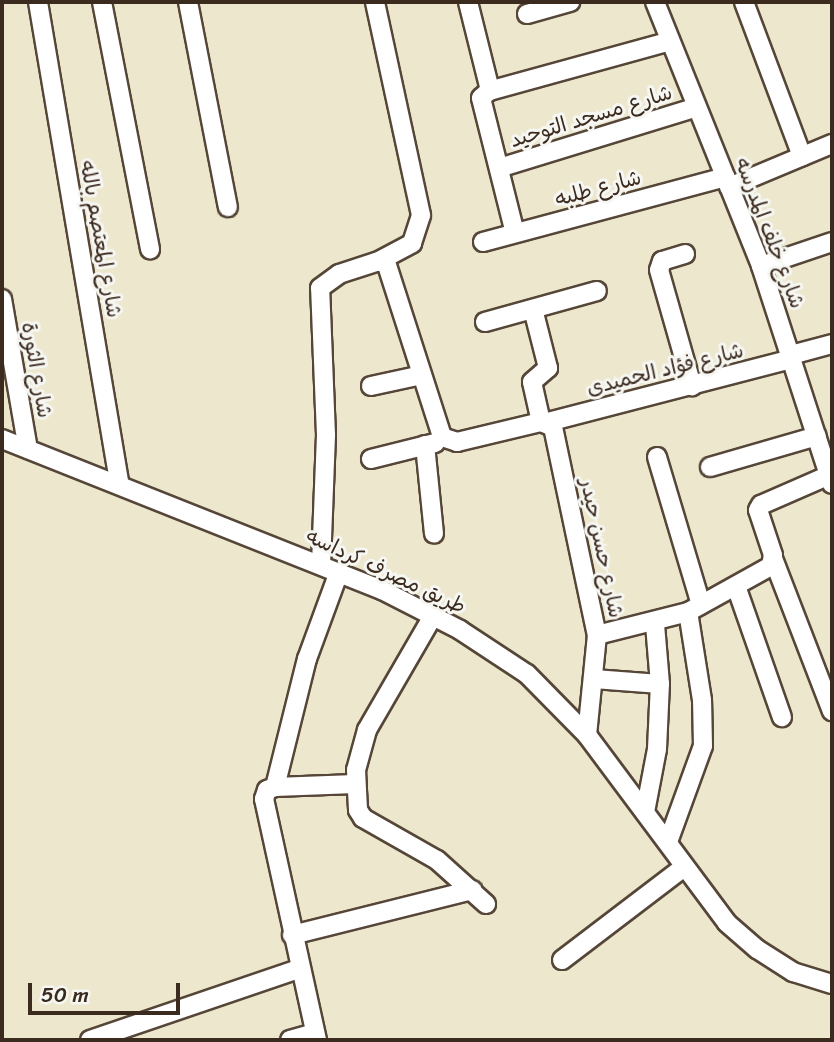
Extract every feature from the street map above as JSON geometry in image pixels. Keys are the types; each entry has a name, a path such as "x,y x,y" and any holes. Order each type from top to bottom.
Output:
{"street":[{"name":"شارع المعتصم بالله","path":"38,2 119,484"},
{"path":"102,2 150,249"},
{"path":"188,2 228,207"},
{"path":"321,565 326,435 320,288 339,274 385,259 412,243 421,215 375,2"},
{"path":"468,2 489,92"},
{"path":"527,14 570,2"},
{"name":"شارع خلف المدرسه","path":"655,2 761,266 831,478"},
{"path":"744,2 802,156"},
{"path":"515,233 481,98 489,92 670,41"},
{"name":"شارع مسجد التوحيد","path":"499,168 697,107"},
{"name":"شارع طلبه","path":"483,242 727,182 832,144"},
{"path":"761,266 832,242"},
{"path":"685,254 662,261 659,270 692,386"},
{"path":"385,259 439,432 447,440"},
{"path":"485,322 597,291"},
{"name":"شارع الثورة","path":"2,299 28,449"},
{"name":"شارع حسن حيدر","path":"533,309 548,368 532,382 545,422 597,635 587,735"},
{"name":"شارع فؤاد الحميدى","path":"371,459 447,440 457,442 545,422 692,386 832,344"},
{"path":"371,386 422,375"},
{"path":"710,467 817,436"},
{"name":"طريق مصرف كرداسه","path":"2,439 339,572 433,616 527,674 587,735 727,923 757,949 793,972 832,984"},
{"path":"425,445 434,534"},
{"path":"657,457 694,609 702,700 703,746 668,842"},
{"path":"831,478 761,505 758,510 774,561 832,711"},
{"path":"597,635 655,624 694,609 774,561"},
{"path":"275,787 307,659 339,572"},
{"path":"736,586 782,717"},
{"path":"433,616 367,730 355,784 363,818 437,860 486,904"},
{"path":"645,812 657,748 660,684 655,624"},
{"path":"594,679 660,684"},
{"path":"289,1040 316,1036 299,969 264,799 267,790 275,787 355,784"},
{"path":"562,960 684,867"},
{"path":"292,935 472,890"},
{"path":"90,1040 111,1036 299,969"}]}
